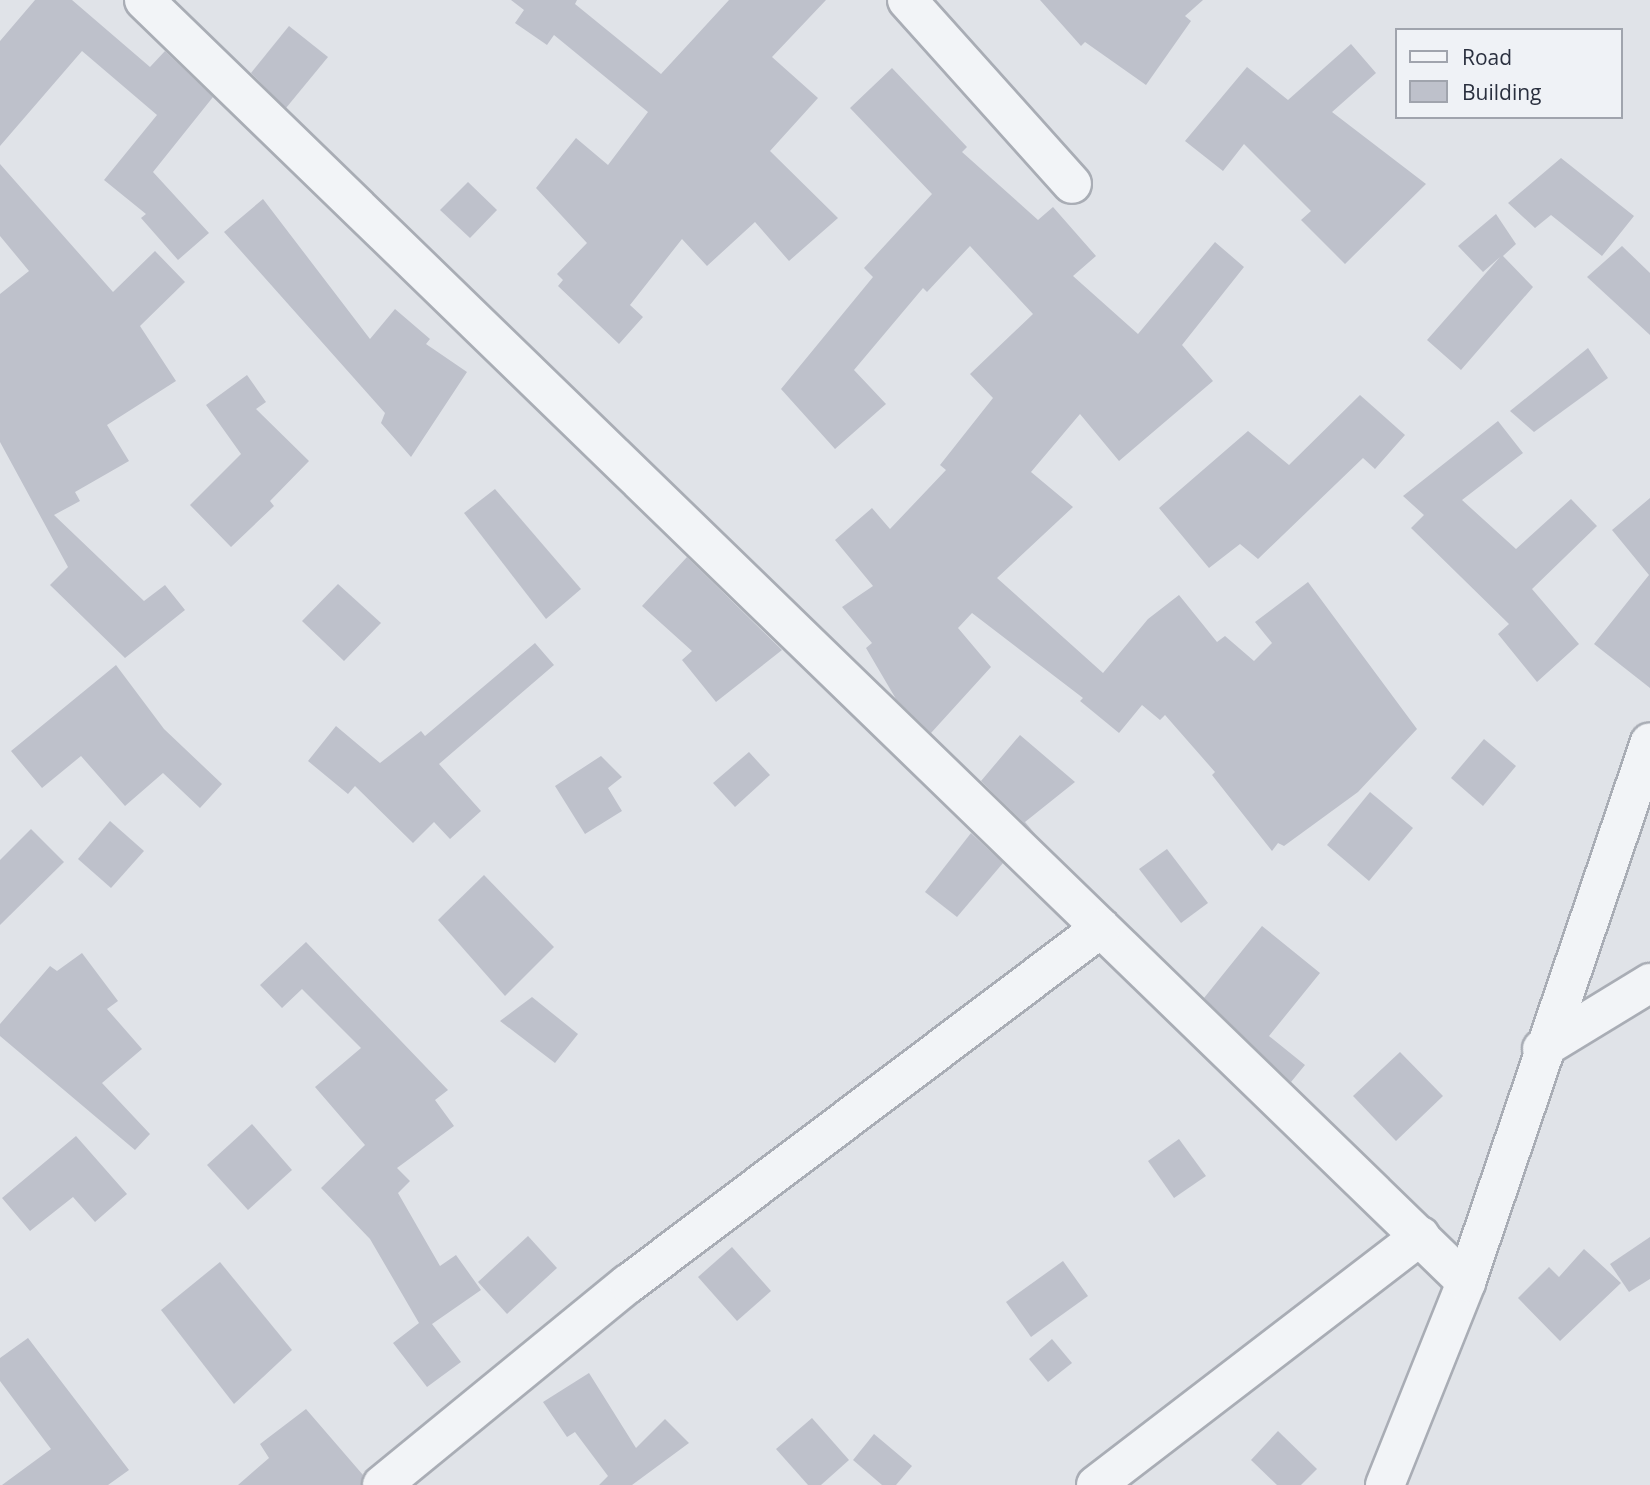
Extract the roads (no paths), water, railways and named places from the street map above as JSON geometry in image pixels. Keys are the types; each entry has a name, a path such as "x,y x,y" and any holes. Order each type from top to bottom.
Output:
{"street":[{"path":"907,0 1072,184"},
{"path":"158,4 1466,1282"},
{"path":"1385,1485 1466,1282 1542,1049 1650,744"},
{"path":"382,1485 628,1284 1101,928"},
{"path":"1542,1049 1650,983"},
{"path":"1096,1485 1419,1236"}]}
